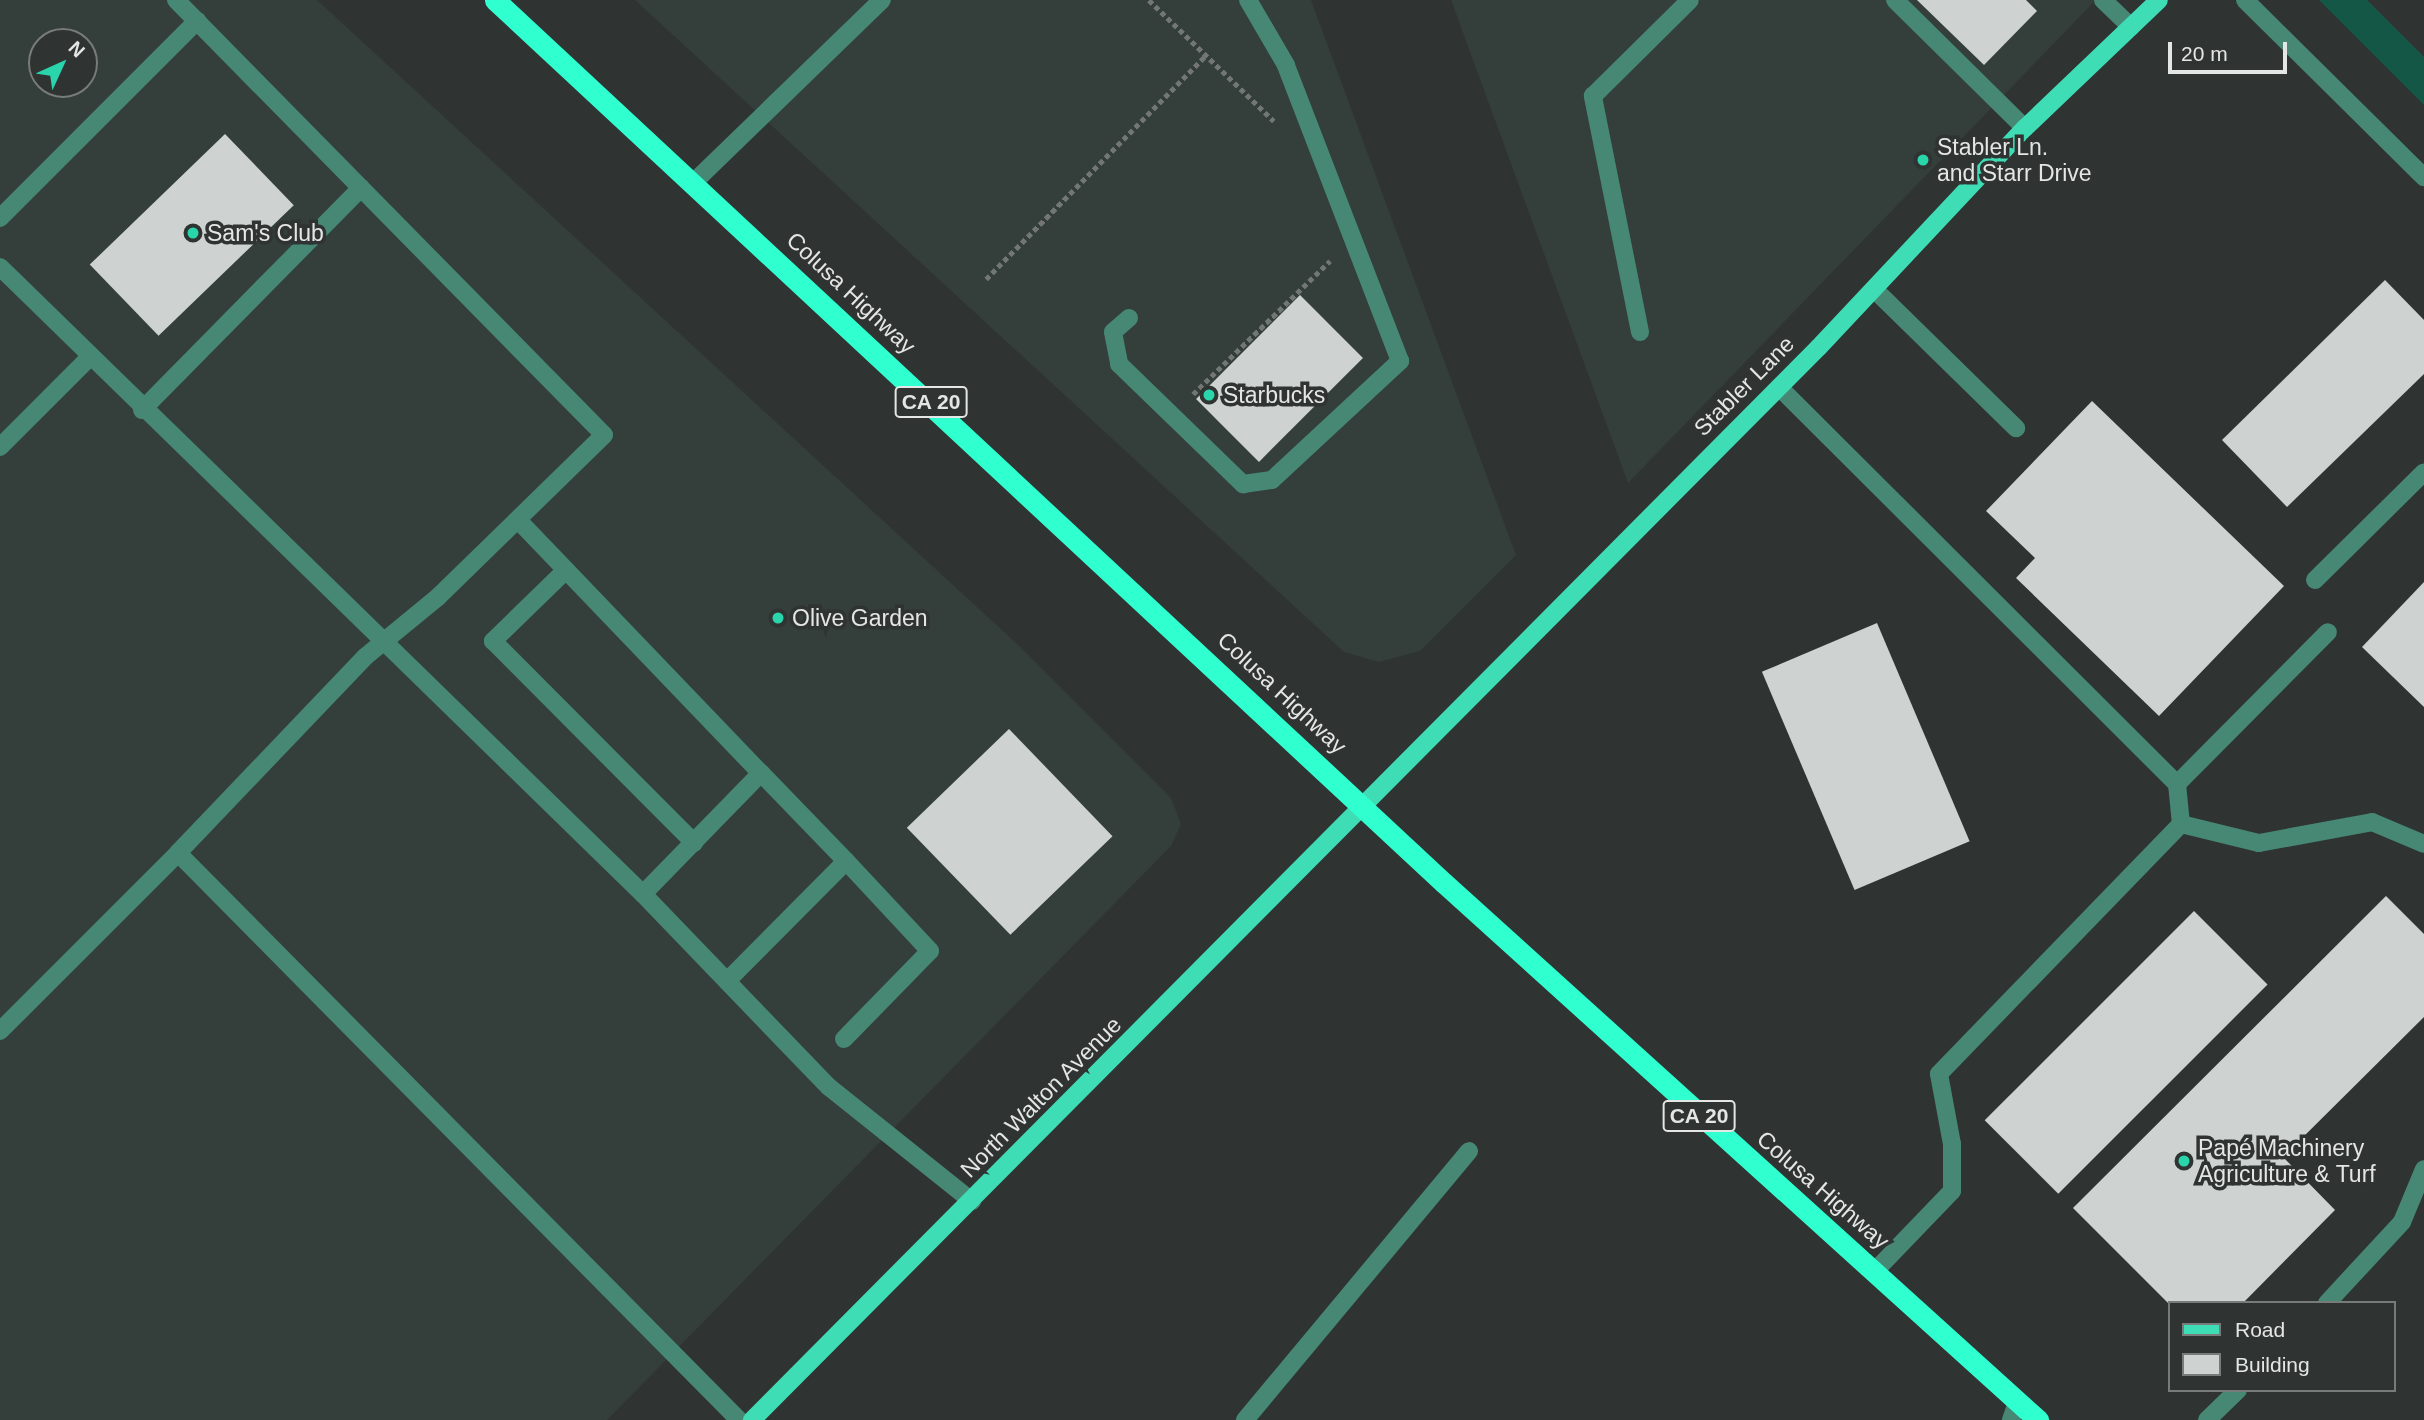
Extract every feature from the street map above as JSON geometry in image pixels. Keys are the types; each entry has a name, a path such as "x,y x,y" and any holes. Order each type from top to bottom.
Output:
{"highway":[{"name":"Colusa Highway","path":"495,0 1364,807 1875,1270 2014,1410 2038,1420"}],"main road":[{"name":"Stabler Lane","path":"1364,807 1779,387 2025,128 2159,0"},
{"name":"North Walton Avenue","path":"752,1420 1364,807"}],"street":[{"path":"0,1031 384,643 518,520 604,435 176,0"},
{"path":"693,183 882,0"},
{"path":"1129,317 1113,332 1119,364 1243,484 1272,480 1399,361 1286,65 1248,0"},
{"path":"1640,332 1594,96 1690,0"},
{"path":"1895,0 2025,128"},
{"path":"2103,0 2131,27"},
{"path":"2245,0 2424,177"},
{"path":"0,218 197,21"},
{"path":"142,410 361,188"},
{"path":"0,267 142,410 643,894 829,1087 972,1201"},
{"path":"1874,289 2016,428"},
{"path":"0,447 90,356"},
{"path":"1779,387 2178,784 2182,824 1939,1074 1952,1144 1952,1191 1875,1270"},
{"path":"2315,580 2424,472"},
{"path":"518,520 930,951 844,1040"},
{"path":"566,570 493,641 694,843"},
{"path":"2178,784 2328,632"},
{"path":"643,894 761,773"},
{"path":"2182,824 2259,843 2372,822 2424,844"},
{"path":"178,853 739,1420"},
{"path":"727,981 846,861"},
{"path":"1245,1420 1469,1151"},
{"path":"2329,1301 2402,1222 2424,1169"},
{"path":"2207,1420 2236,1392"}],"path":[{"path":"1149,0 1282,129"},
{"path":"986,279 1206,55"},
{"path":"1193,394 1331,261 1326,250"}],"shaded area":[{"path":"0,0 317,0 1015,642 1171,798 1181,824 1171,846 607,1420 0,1420"},
{"path":"635,0 1311,0 1516,555 1420,651 1379,662 1344,652"},
{"path":"1451,0 2096,0 1628,483"}],"green space":[{"path":"2319,0 2367,0 2424,57 2424,105"}],"building":[{"path":"1917,0 2026,0 2037,11 1984,65"},
{"path":"225,134 294,205 159,336 90,265"},
{"path":"2385,280 2424,320 2424,374 2287,507 2222,440"},
{"path":"1300,295 1363,358 1259,462 1196,399"},
{"path":"2092,401 2284,586 2159,716 2016,578 2035,558 1986,511"},
{"path":"2424,582 2424,707 2362,647"},
{"path":"1877,623 1970,841 1855,890 1762,672"},
{"path":"1009,729 1113,836 1010,935 907,828"},
{"path":"2386,896 2424,934 2424,1017 2283,1157 2335,1210 2245,1301 2168,1303 2073,1208"},
{"path":"2194,911 2268,985 2058,1194 1985,1120"}],"place":[{"name":"Stabler Ln. and Starr Drive","path":"1923,160"},
{"name":"Sam's Club","path":"193,233"},
{"name":"Starbucks","path":"1209,395"},
{"name":"Olive Garden","path":"778,618"},
{"name":"Papé Machinery Agriculture & Turf","path":"2184,1161"}]}
